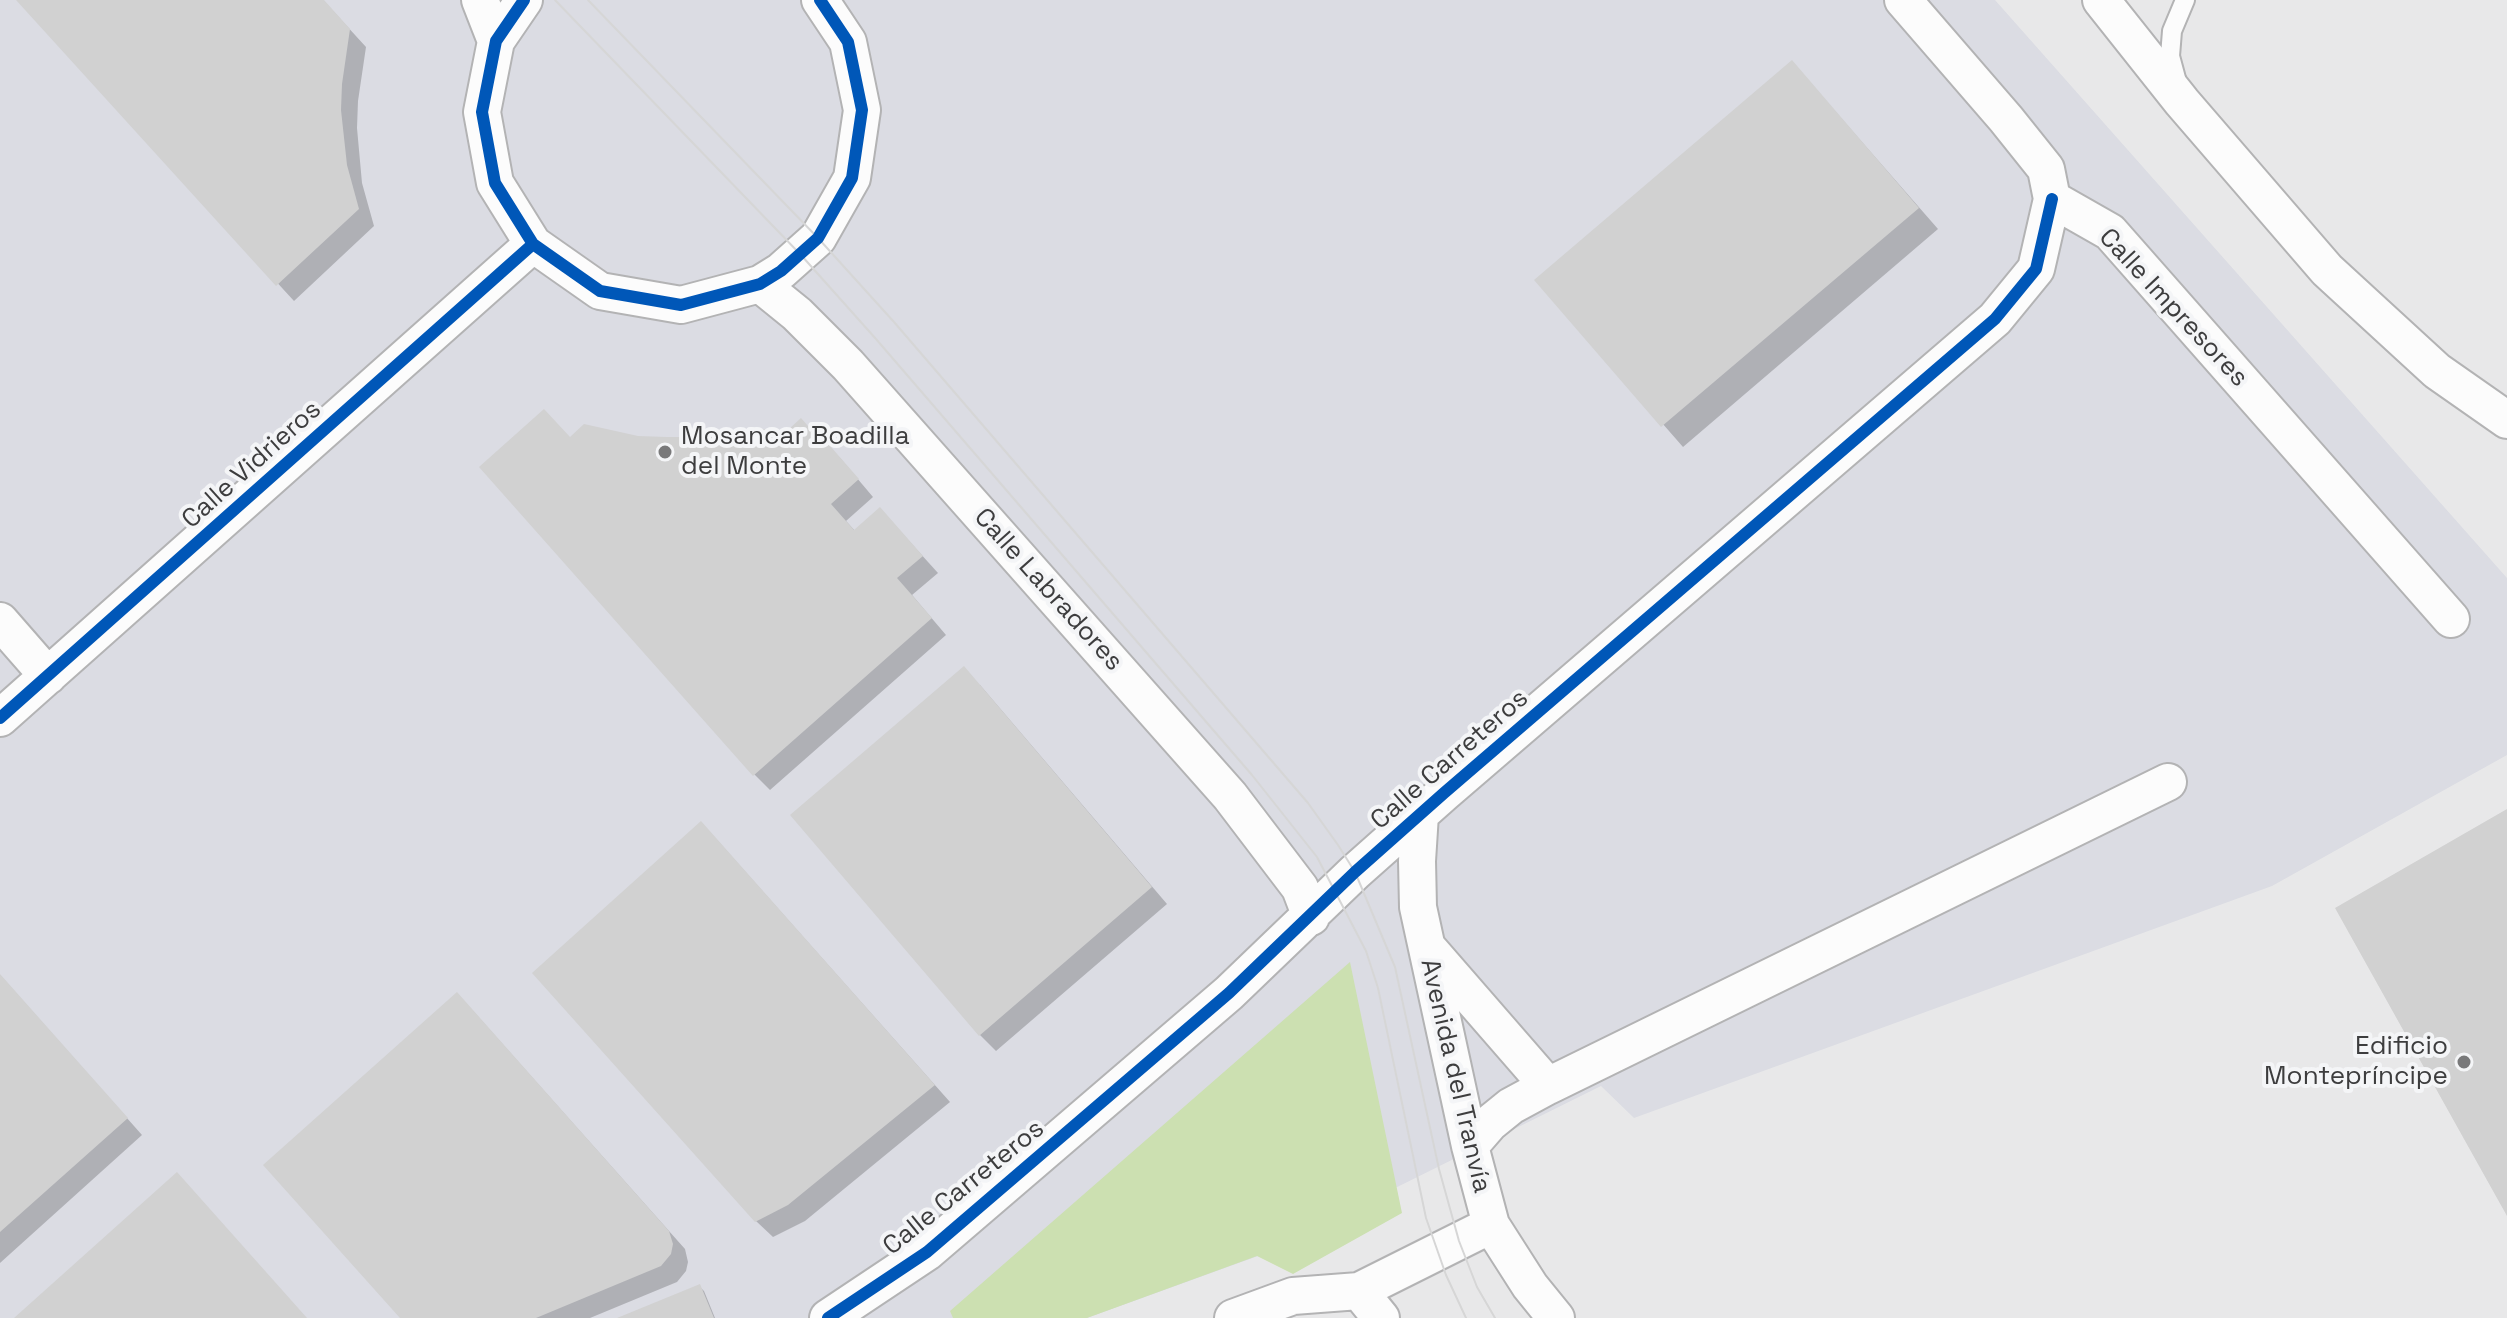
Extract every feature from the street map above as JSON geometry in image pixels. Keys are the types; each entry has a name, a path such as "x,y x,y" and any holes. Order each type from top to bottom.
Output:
{"street":[{"path":"480,0 496,41"},
{"path":"524,0 496,41 482,112 495,183 533,244 600,291 681,305 760,284 781,271 818,238 852,178 862,110 848,42 820,0"},
{"path":"1903,0 2046,169 2052,199"},
{"path":"2101,0 2182,102 2327,270 2437,371 2507,420"},
{"name":"Calle Impresores","path":"2052,199 2110,232 2451,619"},
{"name":"Calle Carreteros","path":"828,1318 927,1252 1229,993 1420,814 1995,319 2036,269 2052,199"},
{"name":"Calle Vidrieros","path":"0,718 533,244"},
{"name":"Calle Labradores","path":"760,284 797,314 848,365 1230,796 1300,888 1311,917"},
{"path":"0,621 48,676"},
{"path":"1470,1146 1500,1115 1548,1086 2168,782"},
{"name":"Avenida del Tranvía","path":"1420,814 1418,907 1424,943 1491,1225 1530,1286 1556,1318"},
{"path":"1424,943 1548,1086"},
{"path":"1233,1318 1293,1296 1370,1305 1491,1225"}],"lane":[{"path":"2182,102 2170,56 2172,31 2185,0"}],"shaded area":[{"path":"0,0 1995,0 2507,578 2507,755 2272,886 1634,1118 1601,1086 1258,1256 1087,1318 0,1318"}],"green space":[{"path":"1350,962 1402,1213 1293,1274 1257,1256 1087,1318 953,1318 950,1311"}],"building":[{"path":"16,0 324,0 350,29 341,110 347,165 359,209 276,286"},
{"path":"1792,60 1919,208 1661,427 1534,280"},
{"path":"544,409 570,437 584,424 638,436 667,437 717,437 765,429 776,441 801,418 859,479 831,504 854,530 880,507 923,556 897,578 932,618 753,776 479,467"},
{"path":"964,666 1152,887 979,1036 790,815"},
{"name":"Edificio Montepríncipe","path":"2507,809 2507,1216 2335,908"},
{"path":"701,821 935,1085 788,1205 755,1222 532,973"},
{"path":"0,974 128,1118 0,1232"},
{"path":"457,992 669,1231 673,1244 671,1254 661,1266 536,1318 400,1318 263,1165"},
{"path":"177,1172 307,1318 14,1318"},
{"path":"700,1284 714,1318 617,1318"}],"tram line":[{"path":"555,0 801,255 876,339 1252,775 1317,857 1366,951 1378,988 1426,1218 1446,1275 1466,1318"},
{"path":"588,0 818,238 894,322 1308,803 1338,845 1355,872 1395,967 1439,1169 1459,1241 1477,1287 1495,1318"}],"cycle path":[{"path":"524,0 496,41 482,112 495,183 533,244 600,291 681,305 760,284 781,271 818,238 852,178 862,110 848,42 820,0"},
{"path":"828,1318 927,1252 1229,993 1355,872 1444,793 1995,319 2036,269 2052,199"},
{"path":"0,718 533,244"}],"place":[{"name":"Mosancar Boadilla del Monte","path":"665,452"},
{"name":"Edificio Montepríncipe","path":"2464,1062"}]}
